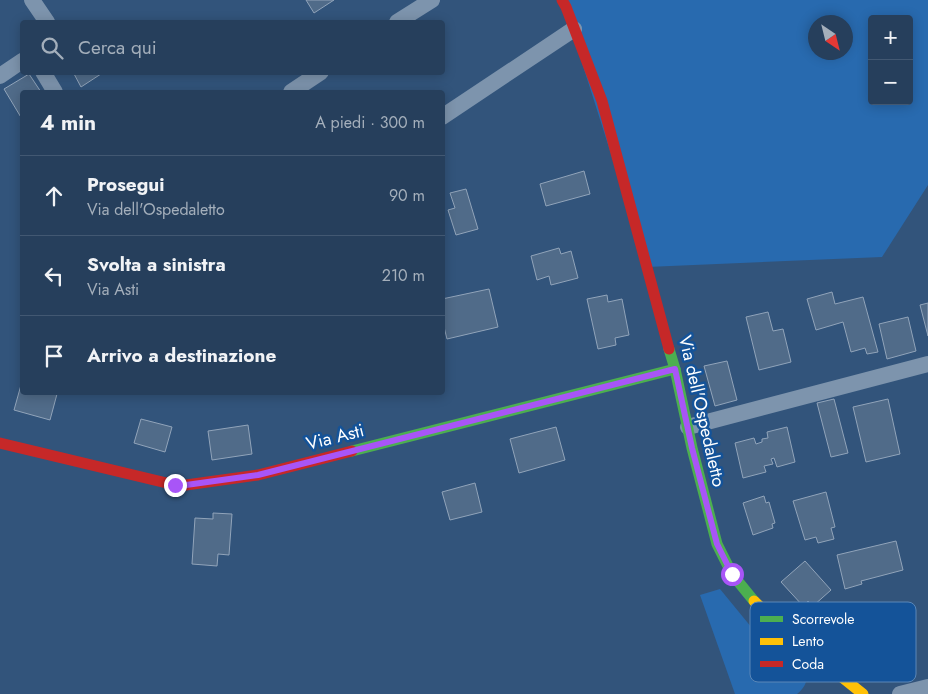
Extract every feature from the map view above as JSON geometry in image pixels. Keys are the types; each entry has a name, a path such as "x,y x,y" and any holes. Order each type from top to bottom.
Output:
{"street":[{"path":"32,0 46,20"},
{"path":"401,20 432,0"},
{"name":"Via dell'Ospedaletto","path":"562,0 602,101 675,369 717,544 732,574 755,602"},
{"path":"445,115 574,29"},
{"path":"0,76 20,62"},
{"path":"45,75 55,90"},
{"path":"294,90 316,75"},
{"path":"688,427 928,364"},
{"name":"Via Asti","path":"0,443 175,485 186,485 258,475 675,369"},
{"name":"Via dell'Ospedaletto","path":"848,682 863,694"},
{"path":"900,694 928,686"}],"shaded area":[{"path":"562,0 928,0 928,185 882,257 647,267"},
{"path":"720,589 750,626 750,682 806,682 803,688 797,694 735,694 700,595"}],"building":[{"path":"306,0 334,0 314,13"},
{"path":"30,75 40,90 20,90 20,116 4,89"},
{"path":"75,75 99,75 81,87"},
{"path":"584,171 590,194 546,206 540,184"},
{"path":"466,189 478,229 456,235 448,210 455,208 450,193"},
{"path":"559,248 561,254 571,251 578,278 551,285 549,276 537,280 531,256"},
{"path":"489,289 498,327 447,339 445,331 445,298"},
{"path":"832,292 835,304 863,297 878,352 867,354 865,348 851,352 843,322 816,330 807,299"},
{"path":"607,295 608,302 622,299 629,335 615,338 616,345 598,349 587,299"},
{"path":"928,303 928,336 920,305"},
{"path":"768,312 773,331 783,329 791,362 759,370 746,317"},
{"path":"908,317 916,351 887,359 879,324"},
{"path":"727,361 737,400 715,406 704,366"},
{"path":"20,389 20,395 57,395 50,420 14,410"},
{"path":"834,399 848,453 831,457 817,403"},
{"path":"888,399 900,454 866,462 853,407"},
{"path":"141,419 172,427 165,452 134,443"},
{"path":"248,425 252,454 212,460 208,431"},
{"path":"556,427 565,460 519,473 510,439"},
{"path":"787,427 795,462 777,467 774,458 771,459 773,464 764,466 766,472 743,478 735,443 754,438 756,444 762,442 762,439 768,438 767,432"},
{"path":"475,483 482,512 450,520 442,492"},
{"path":"826,492 835,527 831,528 834,539 818,543 816,537 805,540 793,501"},
{"path":"764,496 766,503 769,502 775,523 772,524 773,528 753,535 743,503"},
{"path":"213,513 232,514 229,555 218,554 217,566 192,564 195,518 213,519"},
{"path":"896,541 903,570 861,581 862,584 845,589 837,555"},
{"path":"805,561 831,590 818,602 799,602 781,582"}],"traffic: fast":[{"path":"669,349 717,544 732,574 754,601"},
{"path":"352,451 675,369"}],"traffic: slow":[{"path":"848,682 863,694"}],"traffic: jam":[{"path":"562,0 602,101 669,349"},
{"path":"0,443 175,485 258,475 352,451"}],"route":[{"path":"175,485 180,486 258,475 675,369 692,448 717,544 732,574"}]}
